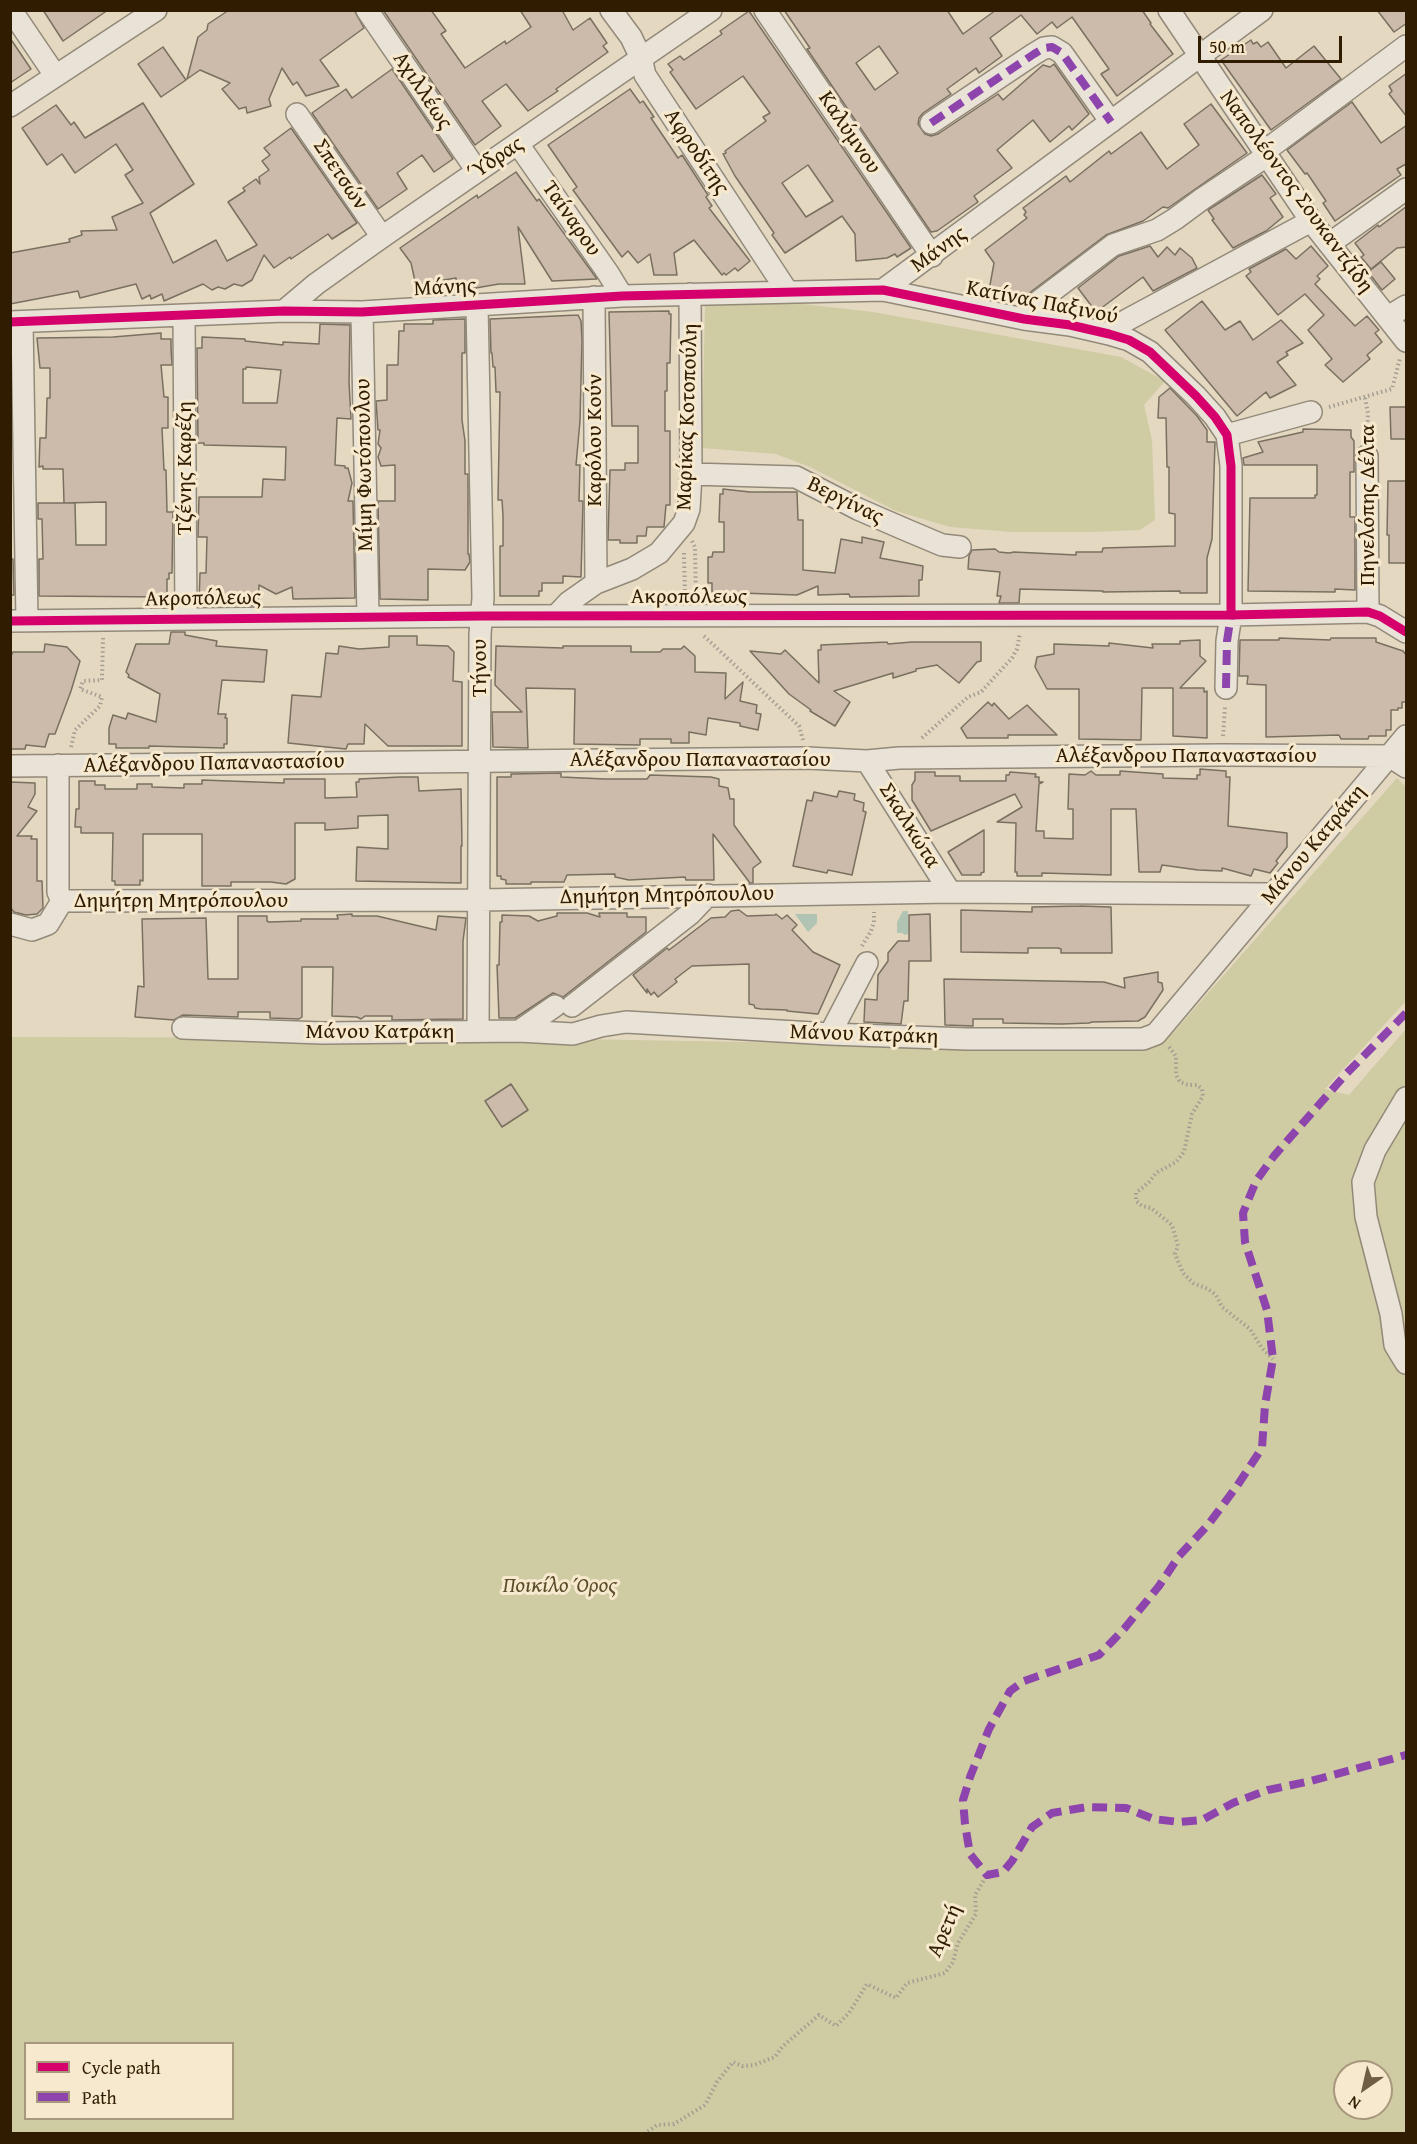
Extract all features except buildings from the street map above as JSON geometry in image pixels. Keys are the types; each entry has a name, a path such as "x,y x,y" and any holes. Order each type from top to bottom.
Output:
{"street":[{"path":"11,10 55,75"},
{"path":"10,106 156,10"},
{"name":"Αχιλλέως","path":"367,10 477,171"},
{"name":"Αφροδίτης","path":"611,10 631,37 641,58 645,75 787,291"},
{"name":"Ύδρας","path":"284,311 316,284 382,237 711,10"},
{"name":"Καλύμνου","path":"765,10 932,256"},
{"name":"Ναπολέοντος Σουκαντζίδη","path":"1169,10 1311,221 1388,317 1404,346"},
{"name":"Μάνης","path":"16,322 184,317 284,311 362,312 594,297 882,290 932,256 1262,10"},
{"path":"1024,319 1039,302 1113,245 1157,230 1175,219 1267,153 1407,46"},
{"path":"931,123 1034,54 1044,48 1052,47 1062,53 1111,122"},
{"name":"Σπετσών","path":"297,114 382,237"},
{"name":"Ταίναρου","path":"518,144 622,296"},
{"path":"1329,244 1407,189"},
{"path":"1109,334 1127,320 1311,221"},
{"name":"Κατίνας Παξινού","path":"882,290 1024,319 1070,325 1129,340 1150,352 1215,417 1227,435 1231,466 1231,615 1227,641 1226,688"},
{"name":"Μαρίκας Κοτοπούλη","path":"556,616 569,602 596,583 632,569 659,553 674,537 687,516 691,474 690,294"},
{"name":"Καρόλου Κούν","path":"594,297 596,583"},
{"name":"Τήνου","path":"477,306 483,616 480,634 478,1031"},
{"path":"1388,317 1407,306"},
{"name":"Μίμη Φωτόπουλου","path":"362,312 368,617"},
{"name":"Τζένης Καρέζη","path":"184,317 186,619"},
{"path":"16,322 19,621"},
{"path":"1227,435 1311,412"},
{"name":"Πηνελόπης Δέλτα","path":"1367,456 1368,612"},
{"name":"Βεργίνας","path":"691,474 796,477 858,509 942,545 960,547"},
{"path":"1368,612 1380,616 1407,632"},
{"name":"Ακροπόλεως","path":"19,621 483,616 1231,615 1368,612"},
{"name":"Μάνου Κατράκη","path":"183,1028 322,1033 519,1031 573,1034 626,1022 830,1034 967,1039 1143,1039 1156,1034 1272,894 1398,762 1407,736"},
{"name":"Αλέξανδρου Παπαναστασίου","path":"10,766 807,758 867,761 899,758 1222,755 1398,762"},
{"name":"Σκαλκώτα","path":"867,761 950,892"},
{"path":"10,924 32,930 48,924 62,901 58,892 63,765"},
{"name":"Δημήτρη Μητρόπουλου","path":"62,901 480,900 950,892 1272,894"},
{"path":"519,1031 564,1006 690,914 708,896"},
{"path":"830,1034 867,963"},
{"path":"1407,1098 1375,1150 1363,1182 1366,1216 1391,1314 1395,1345 1407,1363"}],"path":[{"path":"1311,412 1392,389 1404,346"},
{"path":"691,617 695,547"},
{"path":"684,549 691,617"},
{"path":"63,765 75,730 100,706 102,698 80,689 83,681 102,680 103,620"},
{"path":"718,649 799,726 807,758"},
{"path":"899,758 968,697 981,692 1012,658 1017,649"},
{"path":"1222,755 1226,688"},
{"path":"1156,1034 1176,1056 1176,1075 1180,1082 1197,1085 1202,1089 1203,1096 1192,1114 1184,1152 1176,1162 1156,1173 1136,1193 1136,1201 1142,1206 1151,1208 1172,1225 1178,1246 1174,1254 1183,1273 1192,1283 1216,1294 1222,1306 1250,1329 1262,1348 1273,1359"}],"green space":[{"path":"710,303 803,304 873,312 1121,357 1165,381 1144,405 1152,440 1155,520 1140,530 1089,532 1012,532 950,527 896,511 810,467 776,454 702,448 705,306"},
{"name":"Ποικίλο Όρος","path":"1397,778 1406,787 1406,1001 1325,1089 1349,1095 1406,1029 1406,2133 11,2133 10,1037 518,1038 1146,1049 1157,1045 1172,1034"}],"shaded area":[{"path":"903,911 908,911 908,934 905,935 897,933 897,922"},
{"path":"795,914 817,914 817,923 808,932"}],"marked path":[{"path":"931,123 1034,54 1044,48 1052,47 1062,53 1111,122"},
{"path":"1226,688 1227,641 1231,615"},
{"path":"1406,1013 1346,1074 1274,1156 1256,1181 1243,1213 1245,1242 1267,1310 1273,1359 1265,1405 1262,1448 1208,1525 1179,1556 1159,1586 1124,1629 1099,1655 1024,1681 1010,1691 989,1729 963,1800 970,1854 987,1875 1003,1872 1032,1827 1052,1813 1087,1807 1126,1808 1154,1819 1179,1822 1202,1820 1233,1803 1268,1790 1311,1781 1406,1755"}],"cycle path":[{"path":"10,322 284,311 362,312 622,296 883,290 1109,334 1129,340 1150,352 1196,396 1215,417 1227,435 1231,466 1231,615"},
{"path":"10,621 483,616 1231,615 1368,612 1380,616 1406,632"}]}
